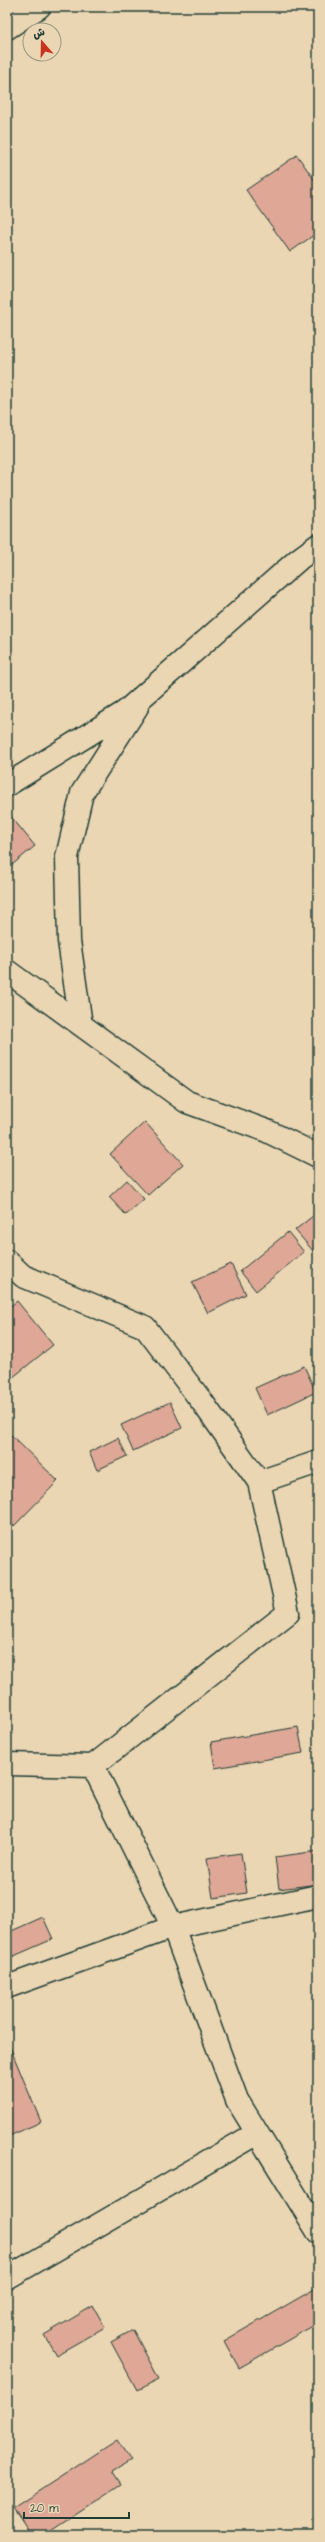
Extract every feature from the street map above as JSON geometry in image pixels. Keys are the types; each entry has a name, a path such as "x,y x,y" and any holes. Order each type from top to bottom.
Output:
{"street":[{"path":"7,28 39,7"},
{"path":"7,785 124,712 299,559 318,545"},
{"path":"81,1025 69,941 67,857 82,793 147,693"},
{"path":"7,971 187,1102 266,1131 318,1156"},
{"path":"7,1261 23,1276 145,1327 260,1482 288,1612 93,1766 7,1764"},
{"path":"260,1482 318,1462"},
{"path":"93,1766 173,1927 237,2100 318,2232"},
{"path":"7,1987 173,1927 318,1896"},
{"path":"7,2278 257,2133"}],"building":[{"path":"297,155 318,185 318,232 290,252 246,190"},
{"path":"9,814 35,846 7,869 7,816"},
{"path":"145,1122 183,1164 148,1195 110,1154"},
{"path":"127,1180 144,1199 126,1215 109,1197"},
{"path":"318,1212 318,1249 314,1252 295,1230"},
{"path":"288,1232 304,1252 256,1291 240,1271"},
{"path":"231,1264 246,1294 208,1313 192,1282"},
{"path":"17,1301 53,1345 12,1378 7,1372 7,1309"},
{"path":"304,1366 316,1392 267,1415 255,1388"},
{"path":"170,1402 182,1428 133,1451 121,1425"},
{"path":"11,1435 58,1481 14,1526 7,1519 7,1440"},
{"path":"118,1438 127,1456 97,1470 89,1452"},
{"path":"298,1727 303,1753 215,1768 211,1742"},
{"path":"318,1851 318,1884 279,1889 275,1857"},
{"path":"241,1853 247,1893 213,1898 207,1858"},
{"path":"43,1917 53,1939 7,1959 7,1933"},
{"path":"7,2040 41,2122 7,2137"},
{"path":"318,2287 318,2323 239,2368 224,2341"},
{"path":"93,2306 105,2327 56,2355 44,2335"},
{"path":"133,2330 159,2379 137,2390 111,2342"},
{"path":"117,2440 131,2461 113,2472 121,2484 43,2535 31,2535 13,2508"}]}
